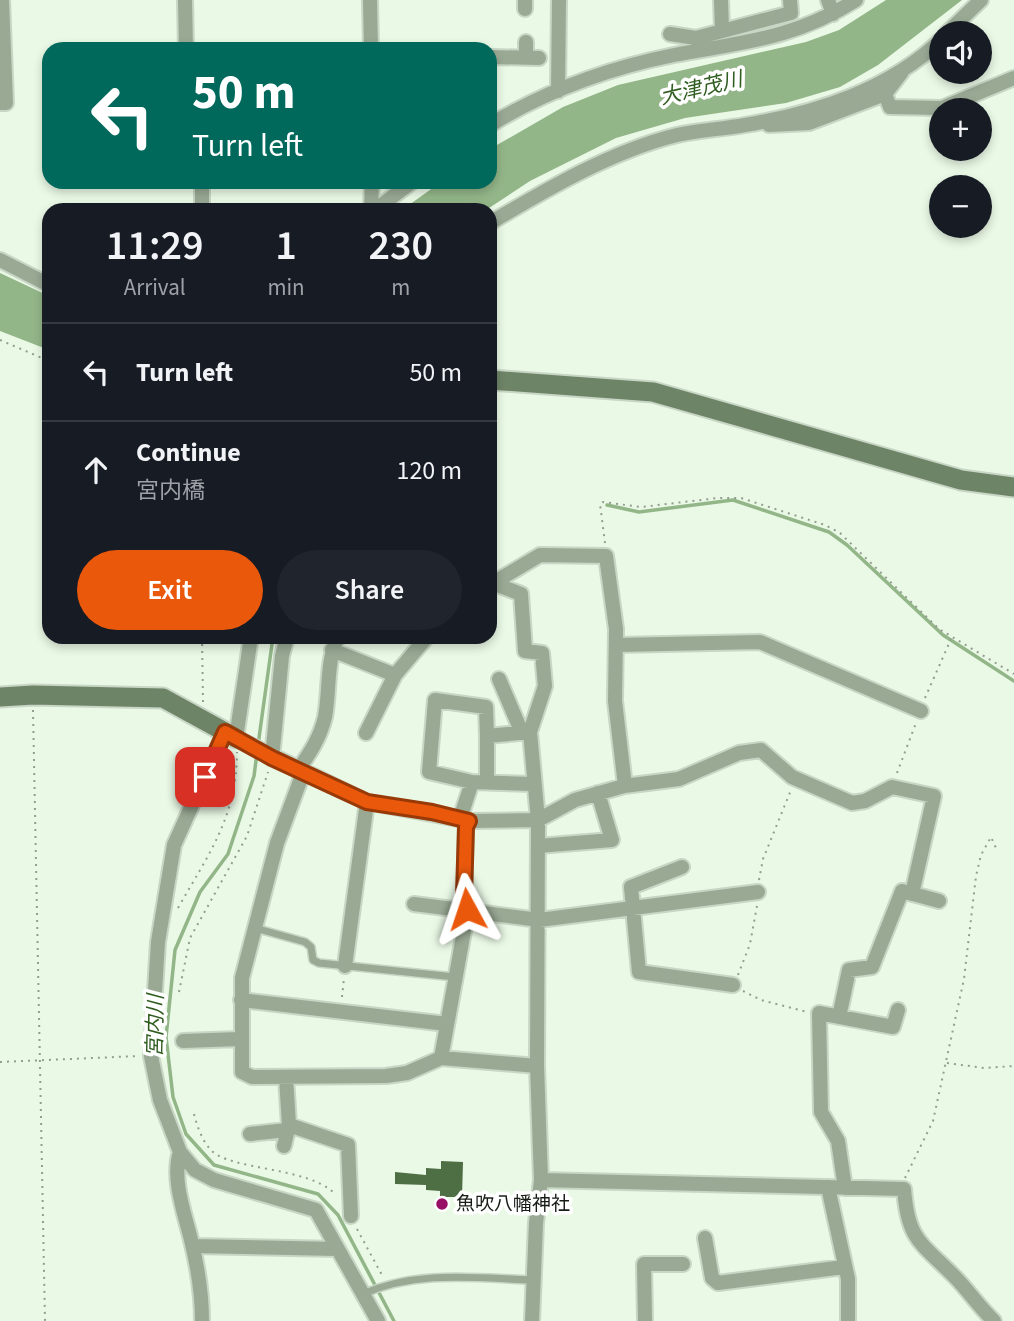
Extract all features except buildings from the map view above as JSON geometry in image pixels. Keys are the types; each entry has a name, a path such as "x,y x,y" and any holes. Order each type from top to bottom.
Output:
{"street":[{"path":"0,103 6,103 2,0"},
{"path":"185,0 186,42"},
{"path":"370,0 372,42"},
{"path":"558,91 559,0"},
{"path":"720,0 722,31"},
{"path":"670,34 696,38 791,13 790,0"},
{"path":"497,121 517,108 586,79 671,56 770,39 831,7 856,0"},
{"path":"959,21 981,0"},
{"path":"497,57 532,58 526,41"},
{"path":"497,219 536,196 620,156 676,135 805,113 856,96 905,68 929,49"},
{"path":"747,125 809,123 885,94 905,68"},
{"path":"885,94 890,107 942,108 1014,78"},
{"path":"383,203 402,189"},
{"path":"0,260 42,281"},
{"path":"497,381 653,392 961,480 1014,487"},
{"path":"497,580 540,555 606,556 616,645 615,701 625,786"},
{"path":"497,585 521,594 525,651 542,653 545,686 526,732"},
{"path":"616,645 760,642 920,711"},
{"path":"250,644 231,735 174,845 153,986 151,1056 160,1100 180,1152 195,1170 214,1180 316,1210 378,1321"},
{"path":"272,758 285,644"},
{"path":"335,644 324,718 315,746 301,771 277,843 242,978 242,1072 246,1076 386,1076 407,1073 441,1058 537,1066"},
{"path":"337,644 395,675"},
{"path":"366,733 395,675 421,644"},
{"path":"499,679 526,732 538,820 537,1066 541,1180 532,1321"},
{"path":"0,697 33,695 163,698 272,758 367,802 465,820 538,820 575,800 625,786 679,779 739,753 761,750 792,777 852,803 865,801 892,787 934,796 912,894"},
{"path":"487,782 486,707 435,700 429,772 472,782 533,784"},
{"path":"487,736 526,732"},
{"path":"441,1058 467,909 464,877 465,820 472,782"},
{"path":"538,846 612,840 598,793"},
{"path":"345,965 367,802"},
{"path":"682,867 631,887 639,972 733,985"},
{"path":"839,1017 849,971 872,967 902,891 939,901"},
{"path":"414,904 539,920 758,892"},
{"path":"241,1000 447,1024"},
{"path":"845,1188 838,1141 821,1112 817,1064 819,1013 893,1027 898,1010"},
{"path":"183,1041 240,1039"},
{"path":"284,1146 288,1128 286,1077"},
{"path":"250,1134 288,1128 348,1145 351,1216"},
{"path":"180,1152 178,1174 193,1245 202,1321"},
{"path":"541,1180 904,1189 906,1216 918,1243 994,1321"},
{"path":"828,1187 848,1279 848,1321"},
{"path":"705,1238 712,1278 718,1283 844,1267"},
{"path":"193,1245 338,1249"},
{"path":"645,1321 644,1264 683,1264"}],"lane":[{"path":"254,928 305,942 311,947 313,960 319,963 455,977"},
{"path":"362,1294 387,1283 428,1277 533,1280"}],"path":[{"path":"0,341 42,358"},
{"path":"606,556 600,504 603,502 641,507 741,498 764,504 840,533 939,629 1014,674"},
{"path":"197,716 203,702 202,644"},
{"path":"33,695 46,1321"},
{"path":"173,917 223,831 235,787 231,735"},
{"path":"179,992 190,939 247,836 272,758"},
{"path":"904,1189 905,1175 913,1156 933,1121 964,979 981,855 992,837 996,848"},
{"path":"341,1012 345,965"},
{"path":"733,985 761,1000 819,1013"},
{"path":"0,1062 151,1056"},
{"path":"946,1063 984,1068 1014,1066"}],"water":[{"name":"大津茂川","path":"886,0 962,0 935,21 929,21 929,26 878,65 840,87 786,103 685,118 616,138 530,181 497,203 412,203 431,189 497,189 497,145 563,107 618,85 806,42 839,30"},
{"path":"0,273 42,293 42,347 0,331"}],"waterway":[{"path":"607,505 639,512 733,500 829,532 847,545 943,635 1014,681"},
{"name":"宮内川","path":"258,745 272,644"},
{"name":"宮内川","path":"257,753 254,776 228,854 200,892 175,950 166,1037 173,1097 186,1134 214,1165 318,1194 338,1215 394,1321"}],"place":[{"name":"魚吹八幡神社","path":"442,1204"}],"route":[{"path":"205,777 225,732 272,758 367,802 469,821 466,827 464,877 467,909"}]}
